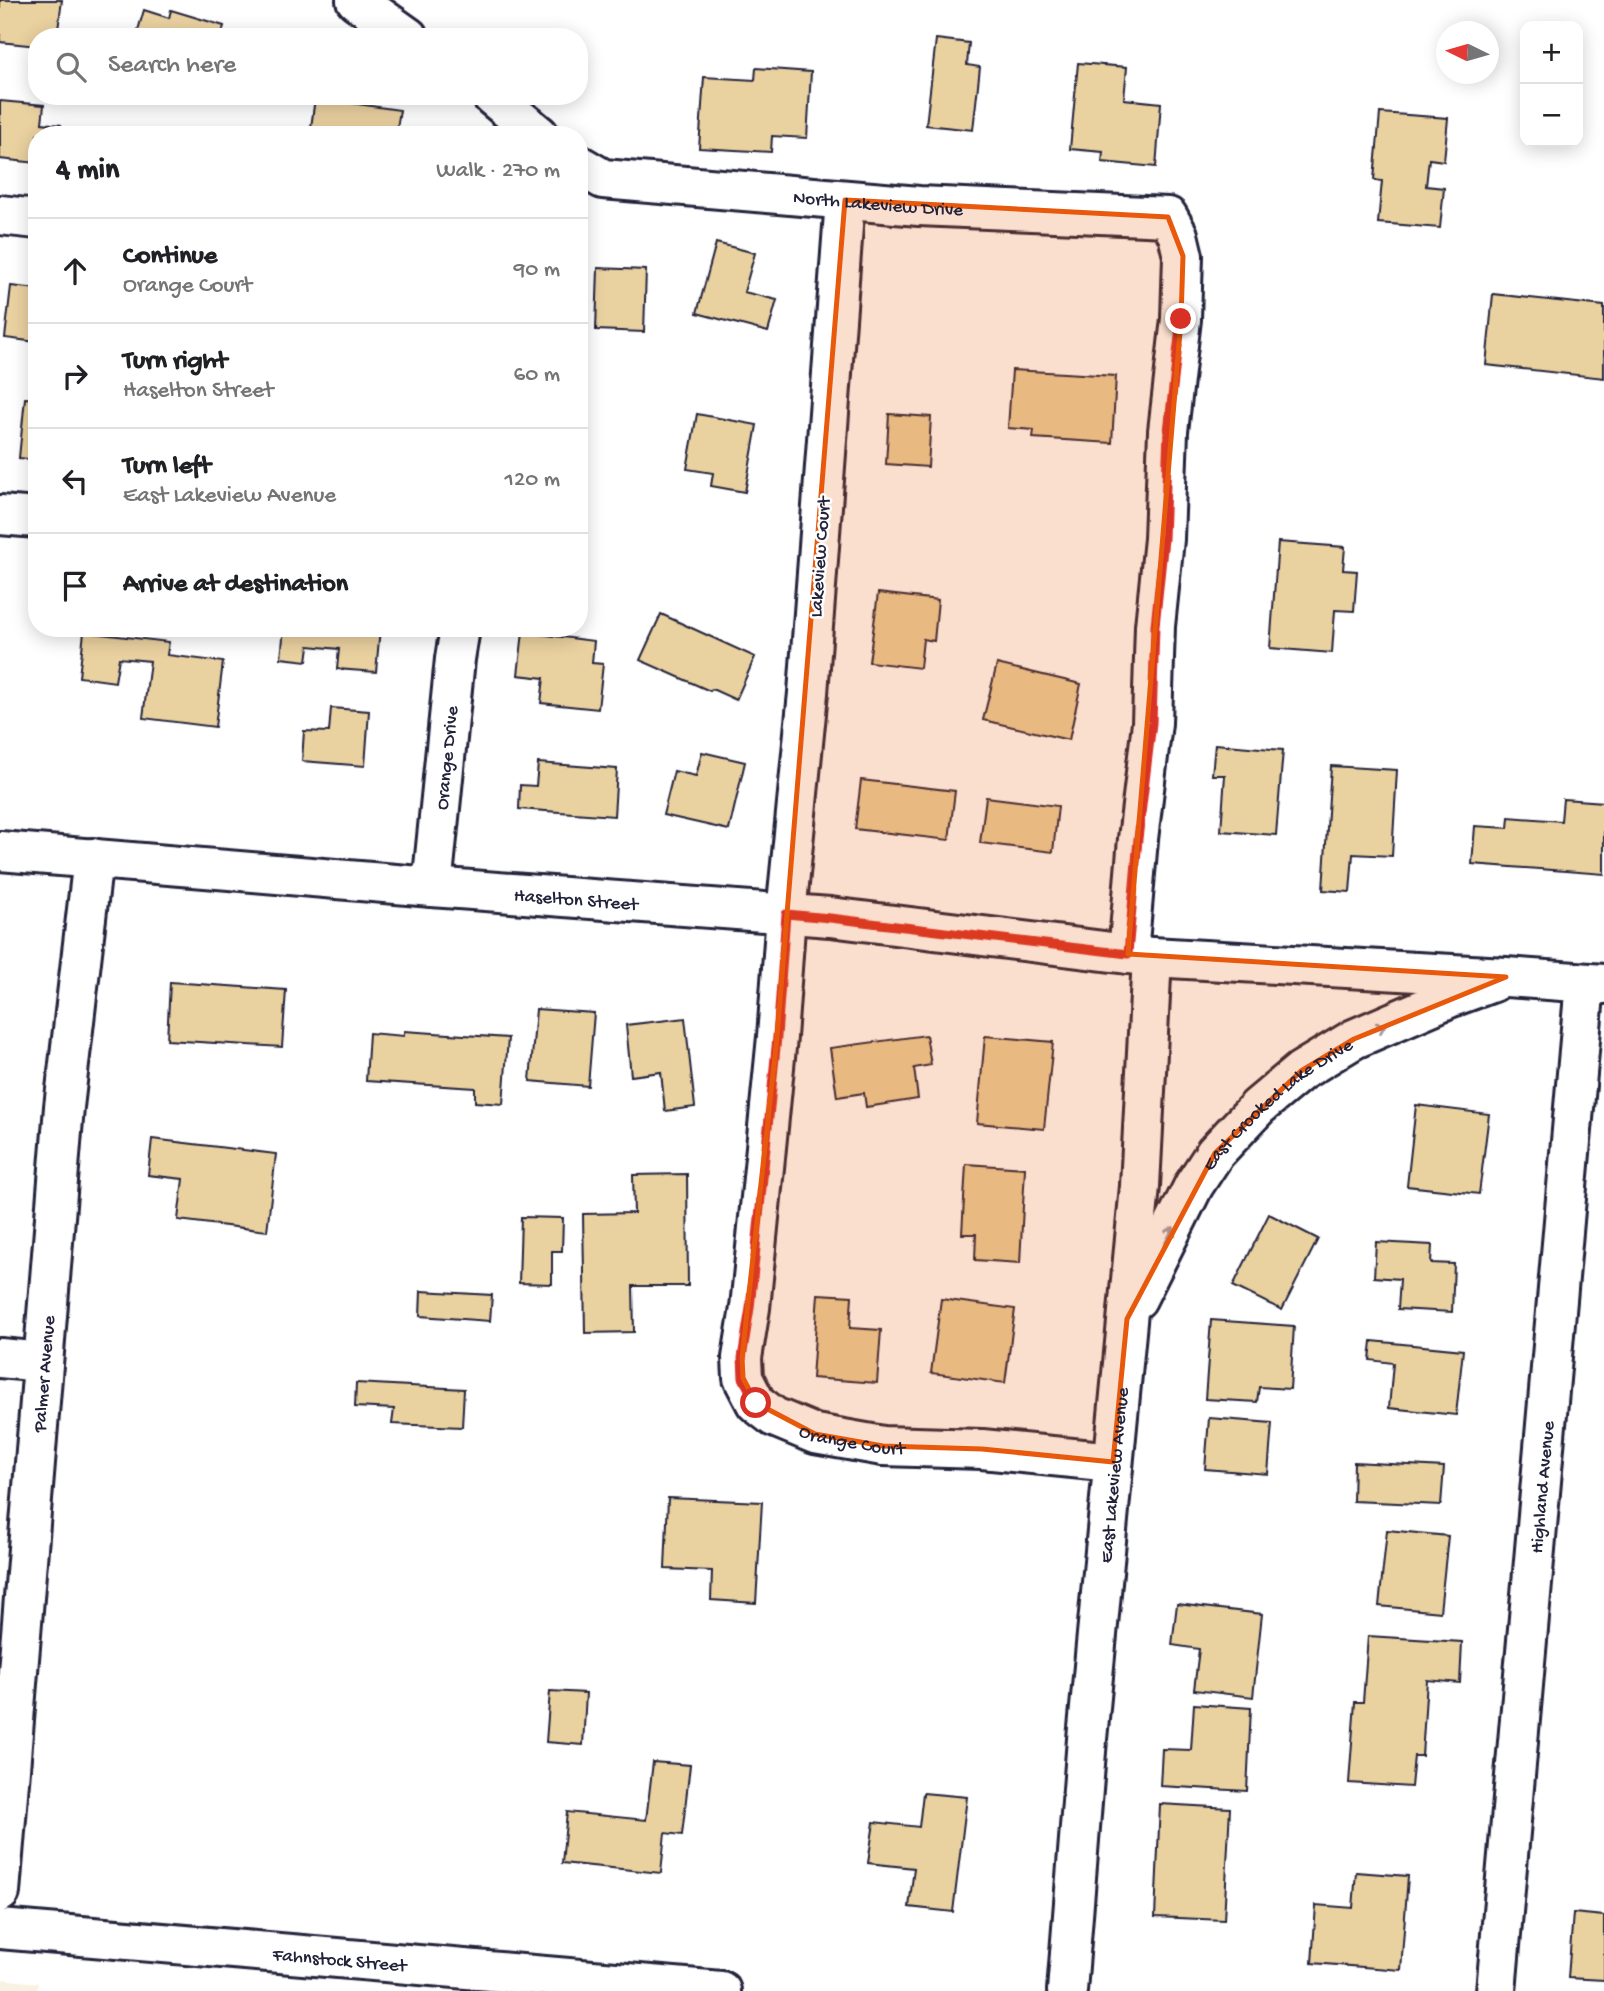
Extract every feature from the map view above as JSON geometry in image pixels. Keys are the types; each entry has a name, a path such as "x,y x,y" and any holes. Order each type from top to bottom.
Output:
{"street":[{"path":"356,0 395,28"},
{"path":"503,105 528,126"},
{"name":"North Lakeview Drive","path":"588,173 603,179 919,206 1168,217"},
{"name":"Lakeview Court","path":"786,914 808,692 845,200"},
{"path":"0,215 28,218"},
{"name":"East Lakeview Avenue","path":"1067,1991 1086,1753 1140,1186 1138,839 1152,723 1155,626 1164,539 1168,431 1181,319 1183,256 1178,235 1168,217"},
{"path":"0,515 28,517"},
{"name":"Orange Drive","path":"432,887 458,637"},
{"name":"Haselton Street","path":"0,850 844,919 1140,956"},
{"name":"Palmer Avenue","path":"0,1892 64,1107 93,858"},
{"name":"Orange Court","path":"786,914 752,1294 742,1358 743,1378 756,1403 774,1417 815,1434 870,1444 982,1448 1113,1462"},
{"name":"East Crooked Lake Drive","path":"1140,956 1595,984"},
{"name":"East Crooked Lake Drive","path":"1127,1319 1194,1185 1215,1153 1258,1107 1301,1071 1354,1039 1506,977"},
{"name":"Highland Avenue","path":"1496,1991 1595,984"},
{"path":"0,1358 43,1362"},
{"name":"Fahnstock Street","path":"0,1929 599,1986 721,1991"}],"highlighted area":[{"path":"845,200 1168,217 1183,256 1181,319 1128,954 1506,977 1354,1039 1301,1071 1215,1153 1127,1319 1113,1462 982,1449 883,1446 815,1434 756,1403 743,1378 742,1358 777,1037"}],"shaded area":[{"path":"0,1979 38,1983 37,1991 0,1991"}],"building":[{"path":"0,0 62,0 58,28 28,28 28,45 0,42"},
{"path":"144,10 169,18 171,10 224,26 223,28 139,28"},
{"path":"936,39 969,43 967,65 980,67 973,130 926,125"},
{"path":"1078,63 1127,67 1124,99 1161,103 1156,167 1102,162 1103,152 1070,149"},
{"path":"756,68 811,72 807,138 772,136 771,152 699,148 704,77 755,80"},
{"path":"0,101 44,105 42,123 61,125 28,126 28,162 0,159"},
{"path":"314,105 365,105 400,110 397,126 311,126"},
{"path":"1380,113 1448,118 1444,161 1429,159 1426,186 1444,188 1440,228 1378,223 1382,181 1374,180"},
{"path":"716,243 755,253 744,292 777,300 768,332 697,313"},
{"path":"598,268 646,270 644,332 596,330"},
{"path":"11,286 28,288 28,341 5,338"},
{"path":"1493,294 1604,306 1604,378 1486,365"},
{"path":"1012,370 1116,376 1112,443 1033,438 1034,430 1008,428"},
{"path":"25,398 28,398 28,459 19,458"},
{"path":"697,414 757,425 745,492 711,486 713,473 687,469"},
{"path":"889,414 931,417 928,467 886,464"},
{"path":"1278,542 1345,547 1343,570 1357,571 1354,611 1335,610 1332,653 1270,648"},
{"path":"878,593 938,600 934,641 923,639 920,668 869,662"},
{"path":"661,614 755,657 736,700 640,660"},
{"path":"83,637 126,637 169,642 167,655 223,662 215,727 143,718 150,661 119,658 115,682 79,677"},
{"path":"283,637 379,637 376,672 337,669 339,649 309,646 307,661 281,658"},
{"path":"522,637 562,637 594,641 592,663 603,664 598,709 541,703 544,678 518,675"},
{"path":"997,664 1081,684 1069,740 983,720"},
{"path":"331,708 369,711 365,766 302,761 304,731 329,732"},
{"path":"1215,744 1283,750 1276,835 1221,831 1225,775 1212,775"},
{"path":"702,752 745,762 729,830 663,815 674,771 696,776"},
{"path":"538,763 617,769 614,816 519,809 520,785 536,786"},
{"path":"1331,766 1397,770 1392,856 1353,854 1350,892 1323,890"},
{"path":"861,780 955,791 949,840 855,829"},
{"path":"986,797 1058,806 1053,852 980,843"},
{"path":"1563,799 1604,802 1604,874 1472,864 1475,826 1508,828 1509,817 1561,821"},
{"path":"170,982 286,990 282,1047 167,1040"},
{"path":"536,1009 594,1013 588,1086 530,1081"},
{"path":"685,1018 695,1107 665,1111 661,1072 631,1076 626,1025"},
{"path":"404,1031 508,1038 503,1104 475,1102 475,1088 366,1081 369,1033 404,1036"},
{"path":"926,1035 931,1065 914,1068 918,1099 866,1107 864,1093 837,1097 830,1048"},
{"path":"985,1036 1053,1042 1044,1129 977,1123"},
{"path":"1416,1105 1489,1114 1479,1194 1407,1186"},
{"path":"152,1139 276,1154 267,1231 178,1220 183,1179 148,1175"},
{"path":"966,1164 1025,1168 1020,1263 975,1260 976,1234 962,1234"},
{"path":"687,1174 688,1286 633,1286 634,1332 585,1333 583,1214 634,1213 633,1175"},
{"path":"1269,1214 1318,1239 1282,1310 1233,1286"},
{"path":"521,1217 563,1218 562,1251 552,1251 552,1284 519,1283"},
{"path":"1376,1242 1432,1245 1431,1263 1454,1264 1452,1312 1398,1309 1400,1279 1374,1277"},
{"path":"421,1291 492,1295 490,1321 420,1316"},
{"path":"818,1294 852,1296 850,1328 881,1330 877,1383 812,1378"},
{"path":"941,1299 1015,1309 1005,1383 931,1373"},
{"path":"1211,1320 1294,1326 1290,1389 1259,1387 1257,1402 1205,1399"},
{"path":"1372,1341 1463,1350 1456,1415 1389,1408 1393,1363 1370,1360"},
{"path":"356,1383 464,1389 462,1427 392,1424 394,1409 355,1407"},
{"path":"1209,1418 1272,1423 1268,1474 1205,1469"},
{"path":"1354,1462 1444,1467 1441,1505 1353,1501"},
{"path":"668,1498 762,1502 756,1603 711,1600 712,1571 665,1569"},
{"path":"1387,1530 1448,1536 1440,1612 1379,1606"},
{"path":"1177,1604 1262,1614 1253,1697 1194,1690 1199,1649 1172,1645"},
{"path":"1368,1636 1462,1642 1460,1683 1427,1680 1422,1756 1414,1756 1411,1787 1349,1783 1355,1702 1363,1702"},
{"path":"550,1691 586,1693 583,1745 546,1742"},
{"path":"1194,1704 1251,1708 1247,1791 1160,1786 1162,1749 1191,1750"},
{"path":"653,1762 690,1765 682,1835 665,1833 661,1873 562,1863 567,1812 646,1820"},
{"path":"923,1793 967,1797 953,1912 909,1907 914,1868 868,1863 874,1822 919,1827"},
{"path":"1160,1804 1230,1808 1224,1920 1155,1917"},
{"path":"1356,1872 1408,1876 1401,1970 1312,1963 1316,1905 1353,1908"},
{"path":"1573,1913 1604,1916 1604,1980 1568,1978"}],"route":[{"path":"756,1403 743,1378 742,1358 750,1308 777,1037 786,914 1128,954 1152,723 1155,626 1164,539 1168,431 1181,319"}]}
